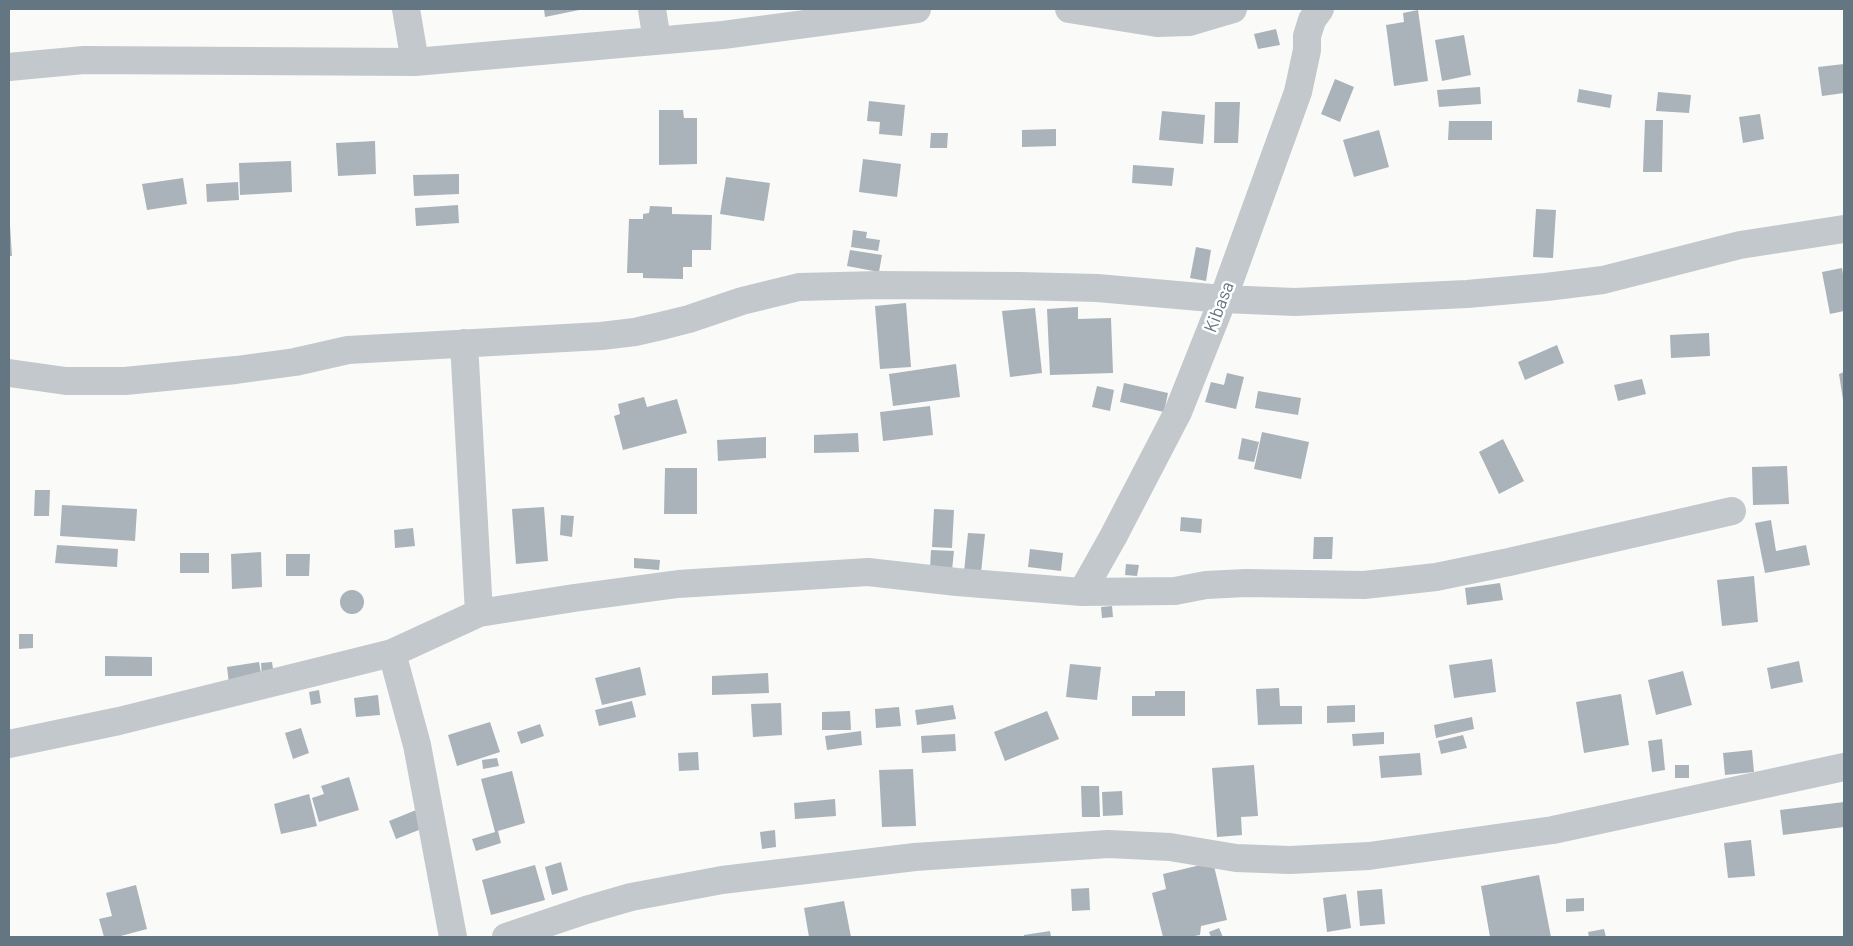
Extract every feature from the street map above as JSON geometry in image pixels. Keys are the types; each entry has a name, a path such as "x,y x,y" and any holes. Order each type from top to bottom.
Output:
{"street":[{"path":"406,9 415,62"},
{"path":"652,9 658,41"},
{"path":"9,67 84,60 415,62 724,35 917,9"},
{"path":"1069,9 1096,11 1158,24 1189,22 1232,9"},
{"name":"Kibasa","path":"1082,592 1178,412 1223,299 1298,92 1307,36 1312,20 1320,9"},
{"path":"9,373 66,381 125,381 296,362 348,350 602,336 634,332 689,319 742,301 798,287 880,285 1038,286 1097,288 1223,299 1295,302 1468,294 1603,280 1740,245 1844,229"},
{"path":"464,343 479,613"},
{"path":"9,744 119,721 392,653 479,613 574,598 678,584 868,572 957,582 1082,592 1174,591 1206,585 1246,583 1364,585 1427,578 1509,562 1732,511"},
{"path":"392,653 417,745 453,937"},
{"path":"506,937 631,897 722,880 915,857 1108,844 1170,847 1236,858 1290,860 1369,856 1553,830 1844,767"}],"building":[{"path":"544,9 579,9 579,10 545,17"},
{"path":"1418,10 1428,81 1394,86 1386,25 1404,22 1403,13"},
{"path":"1276,29 1280,45 1258,49 1254,34"},
{"path":"1464,35 1471,75 1442,81 1435,40"},
{"path":"1844,64 1844,93 1822,96 1818,67"},
{"path":"1335,79 1354,87 1340,122 1321,114"},
{"path":"1480,87 1481,104 1439,107 1437,90"},
{"path":"1579,89 1612,95 1610,108 1577,102"},
{"path":"1658,92 1691,95 1689,113 1656,111"},
{"path":"869,101 905,105 902,136 879,134 880,122 867,121"},
{"path":"1215,102 1240,102 1238,143 1214,143"},
{"path":"659,110 683,110 684,118 697,118 697,164 659,165"},
{"path":"1162,111 1205,115 1203,144 1159,140"},
{"path":"1760,114 1764,139 1743,143 1739,117"},
{"path":"1645,120 1663,120 1662,172 1643,172"},
{"path":"1449,121 1492,121 1492,140 1448,140"},
{"path":"1056,129 1056,146 1022,147 1022,130"},
{"path":"1379,130 1389,167 1354,177 1343,140"},
{"path":"931,133 948,133 947,148 930,148"},
{"path":"375,141 376,174 338,176 336,143"},
{"path":"863,159 901,164 897,197 859,192"},
{"path":"291,161 292,192 240,195 239,163"},
{"path":"1133,165 1174,168 1172,186 1132,183"},
{"path":"459,174 459,194 414,196 413,175"},
{"path":"726,177 770,183 764,221 720,214"},
{"path":"183,178 187,204 147,210 142,184"},
{"path":"238,182 239,200 207,202 206,184"},
{"path":"458,205 459,223 416,226 415,208"},
{"path":"650,206 672,207 672,214 712,215 711,250 692,250 692,267 683,267 683,279 643,278 643,273 627,273 629,219 643,219 643,214 649,213"},
{"path":"1536,209 1556,210 1553,258 1533,257"},
{"path":"10,225 12,256 9,256"},
{"path":"853,230 867,232 866,238 880,240 878,251 851,247"},
{"path":"1196,247 1211,250 1206,281 1190,278"},
{"path":"850,250 882,255 879,272 847,266"},
{"path":"1842,268 1844,311 1830,314 1822,272"},
{"path":"906,303 911,367 880,369 875,306"},
{"path":"1078,307 1078,319 1111,318 1113,373 1050,375 1047,309"},
{"path":"1035,308 1042,373 1010,377 1002,311"},
{"path":"1709,333 1710,356 1671,358 1670,335"},
{"path":"1557,345 1564,363 1525,380 1518,362"},
{"path":"956,364 960,397 893,406 889,374"},
{"path":"1844,372 1844,400 1843,400 1839,374"},
{"path":"1227,373 1244,377 1236,409 1205,402 1211,382 1224,385"},
{"path":"1642,379 1646,394 1618,401 1614,385"},
{"path":"1124,383 1168,393 1164,412 1120,402"},
{"path":"1097,386 1114,390 1110,411 1092,407"},
{"path":"1258,391 1301,398 1298,415 1255,408"},
{"path":"644,397 647,407 677,399 687,433 623,450 614,416 620,414 618,404"},
{"path":"930,406 933,435 883,441 880,412"},
{"path":"1262,432 1309,442 1301,479 1254,469"},
{"path":"858,433 859,452 814,453 814,435"},
{"path":"766,437 766,458 718,461 717,440"},
{"path":"1242,438 1259,442 1254,462 1238,459"},
{"path":"1503,439 1524,481 1499,494 1479,452"},
{"path":"1787,466 1789,504 1753,505 1752,467"},
{"path":"665,468 697,468 697,514 664,514"},
{"path":"35,490 50,490 49,516 34,516"},
{"path":"62,505 137,509 135,541 60,536"},
{"path":"544,507 548,561 516,564 512,509"},
{"path":"934,509 954,510 952,548 932,547"},
{"path":"561,515 574,516 572,537 560,535"},
{"path":"1181,517 1202,519 1201,533 1180,531"},
{"path":"1771,520 1776,551 1806,545 1810,565 1765,573 1755,523"},
{"path":"413,528 415,546 395,548 394,530"},
{"path":"968,533 985,534 981,573 964,572"},
{"path":"1314,537 1333,537 1332,559 1313,559"},
{"path":"57,545 118,549 117,567 55,563"},
{"path":"1030,549 1063,553 1061,571 1028,567"},
{"path":"931,550 954,551 952,570 930,569"},
{"path":"261,552 262,587 232,589 231,554"},
{"path":"180,553 209,553 209,573 180,573"},
{"path":"286,554 310,554 309,576 286,576"},
{"path":"634,558 660,560 659,570 634,568"},
{"path":"1126,564 1139,565 1137,576 1125,575"},
{"path":"1754,576 1758,622 1722,626 1717,580"},
{"path":"1500,583 1503,600 1467,605 1465,588"},
{"path":"352,590 361,593 364,602 361,611 352,614 343,611 340,602 343,593"},
{"path":"1112,606 1113,617 1102,618 1101,607"},
{"path":"19,634 33,634 33,648 19,649"},
{"path":"105,656 152,657 152,676 105,676"},
{"path":"1492,659 1496,692 1454,698 1449,665"},
{"path":"1799,661 1803,682 1771,689 1767,668"},
{"path":"259,662 262,679 229,684 227,667"},
{"path":"272,662 274,676 262,677 261,663"},
{"path":"1070,664 1101,667 1097,700 1066,697"},
{"path":"640,667 646,695 602,705 595,678"},
{"path":"1683,671 1692,705 1656,715 1648,680"},
{"path":"768,673 769,693 712,695 712,676"},
{"path":"1279,688 1280,706 1302,706 1302,724 1258,725 1256,689"},
{"path":"319,690 321,703 311,705 309,692"},
{"path":"1155,691 1185,691 1185,716 1132,716 1132,696 1155,696"},
{"path":"1621,694 1629,745 1584,753 1576,702"},
{"path":"378,695 380,715 356,717 354,698"},
{"path":"632,701 636,717 599,726 595,710"},
{"path":"781,703 782,735 753,737 751,704"},
{"path":"953,705 956,719 917,725 915,710"},
{"path":"1355,705 1355,722 1327,723 1327,706"},
{"path":"899,707 901,726 876,728 875,709"},
{"path":"850,711 851,730 822,730 822,712"},
{"path":"1047,711 1059,739 1005,761 994,732"},
{"path":"1472,717 1474,729 1436,738 1434,725"},
{"path":"490,722 500,752 457,766 448,735"},
{"path":"540,724 544,736 521,744 517,732"},
{"path":"301,728 309,753 293,759 285,733"},
{"path":"861,731 862,745 827,750 825,736"},
{"path":"1384,732 1384,744 1353,746 1352,734"},
{"path":"955,734 956,751 922,753 921,736"},
{"path":"1463,735 1467,748 1441,754 1438,741"},
{"path":"1662,739 1665,770 1652,772 1648,741"},
{"path":"1752,750 1754,772 1725,775 1723,753"},
{"path":"698,752 699,770 679,771 678,753"},
{"path":"1420,753 1422,775 1381,778 1379,756"},
{"path":"497,758 499,766 483,769 482,760"},
{"path":"1254,765 1258,816 1241,817 1242,835 1217,837 1212,768"},
{"path":"1675,765 1689,765 1689,778 1675,778"},
{"path":"913,769 916,826 882,827 879,770"},
{"path":"512,771 525,823 498,831 501,843 476,851 472,839 495,832 481,779"},
{"path":"349,777 359,810 319,822 312,798 324,794 321,786"},
{"path":"1081,786 1099,786 1100,817 1082,817"},
{"path":"1122,791 1123,815 1103,816 1102,792"},
{"path":"309,794 317,826 281,834 274,804"},
{"path":"835,799 836,816 795,819 794,803"},
{"path":"1844,802 1844,827 1783,835 1780,810"},
{"path":"421,808 429,826 396,839 389,821"},
{"path":"775,830 776,847 762,849 760,832"},
{"path":"1751,840 1755,876 1728,878 1724,843"},
{"path":"561,862 568,890 552,895 545,867"},
{"path":"1213,862 1227,920 1201,926 1200,935 1163,937 1152,893 1166,889 1163,874"},
{"path":"535,865 545,900 491,915 482,880"},
{"path":"1539,875 1551,937 1490,937 1481,886"},
{"path":"136,885 147,929 117,937 104,937 99,919 112,916 106,893"},
{"path":"1089,888 1090,910 1072,911 1071,889"},
{"path":"1382,889 1385,924 1360,926 1357,891"},
{"path":"1346,894 1351,928 1327,932 1323,898"},
{"path":"1584,898 1584,911 1566,912 1566,899"},
{"path":"844,901 851,937 809,937 804,908"},
{"path":"1219,928 1223,937 1211,937 1209,932"},
{"path":"1604,929 1606,937 1589,937 1588,932"},
{"path":"1050,931 1051,937 1024,937 1024,935"}]}
